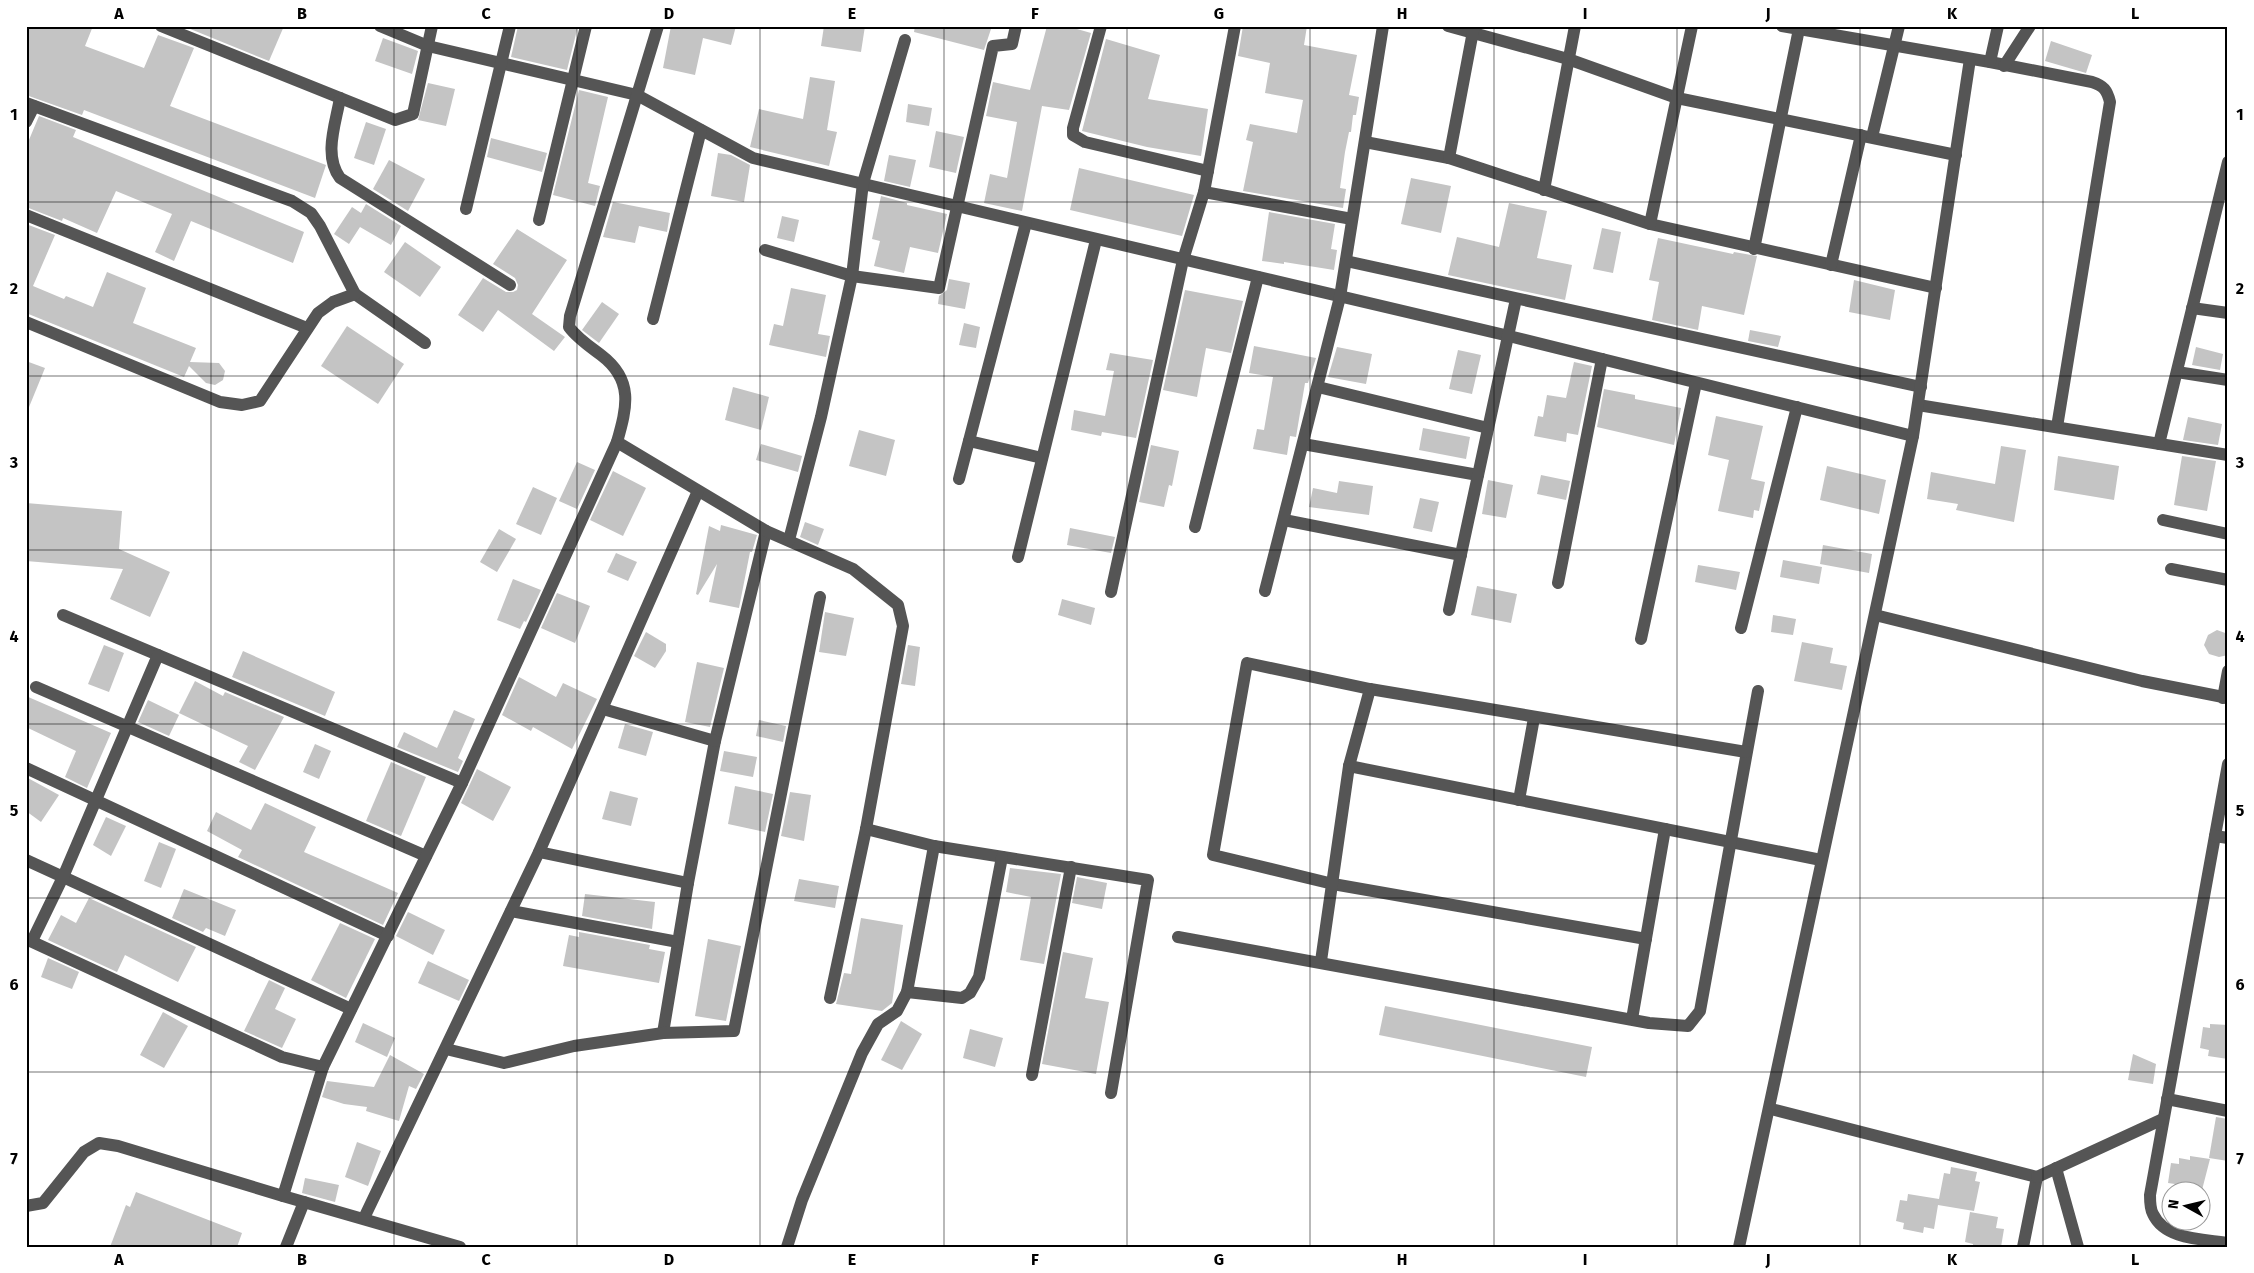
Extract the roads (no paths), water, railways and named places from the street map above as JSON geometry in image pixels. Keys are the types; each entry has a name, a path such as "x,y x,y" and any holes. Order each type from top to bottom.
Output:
{"street":[{"path":"161,26 395,120 413,114 432,26"},
{"path":"380,26 428,46 573,78 637,95 753,158 1509,336 1913,436"},
{"path":"466,209 510,26"},
{"path":"539,220 586,26"},
{"path":"283,1196 323,1067 462,783 618,442 625,414 626,396 622,380 611,363 574,335 569,327 570,316 658,26"},
{"path":"765,250 852,276 939,288 993,46 1012,44 1016,26"},
{"path":"1101,26 1073,128 1073,135 1085,142 1208,171"},
{"path":"1111,592 1183,260 1204,192 1235,26"},
{"path":"1265,591 1340,297 1383,26"},
{"path":"1448,26 1474,29 1676,98 1956,155"},
{"path":"1544,190 1575,26"},
{"path":"1650,224 1692,26"},
{"path":"1782,26 1970,58 2102,85 2108,91 2110,102 2057,427"},
{"path":"1831,265 1899,26"},
{"path":"1990,62 1998,26"},
{"path":"2004,66 2030,26"},
{"path":"1449,158 1474,29"},
{"path":"1754,249 1799,29"},
{"path":"789,540 821,417 852,276 863,183 905,40"},
{"path":"1742,1246 1821,860 1913,436 1970,58"},
{"path":"340,98 331,154 333,168 340,178 510,285"},
{"path":"26,122 30,105 292,201 311,213 320,226 355,294 425,343"},
{"path":"653,319 701,130"},
{"path":"1365,142 1449,158 1650,224 1754,249 1936,288"},
{"path":"2159,444 2228,162"},
{"path":"1204,192 1352,219"},
{"path":"26,215 307,328"},
{"path":"959,479 1026,223"},
{"path":"1018,556 1096,240"},
{"path":"1346,261 1921,386"},
{"path":"1194,527 1258,278"},
{"path":"26,322 220,402 242,405 260,402 318,313 333,302 355,294"},
{"path":"1449,610 1516,299"},
{"path":"2192,308 2228,313"},
{"path":"1558,583 1602,359"},
{"path":"2177,372 2228,380"},
{"path":"1641,638 1696,383"},
{"path":"1318,387 1488,428"},
{"path":"1918,405 2228,455"},
{"path":"1741,628 1798,408"},
{"path":"969,441 1042,458"},
{"path":"618,442 766,531 853,569 898,605 903,626 866,828 830,998"},
{"path":"1304,444 1478,475"},
{"path":"364,1218 539,852 698,491"},
{"path":"1284,520 1461,555"},
{"path":"2163,520 2228,534"},
{"path":"663,1033 688,883 715,741 766,531"},
{"path":"2171,569 2228,580"},
{"path":"446,1049 504,1063 574,1046 663,1033 734,1031 820,598"},
{"path":"63,615 462,783"},
{"path":"1875,615 2142,681 2225,698 2228,671"},
{"path":"158,655 63,876 29,940 282,1057 323,1067"},
{"path":"1646,939 1333,884 1213,855 1247,663 1370,689 1534,718 1746,752"},
{"path":"36,687 426,856"},
{"path":"1321,961 1349,766 1370,689"},
{"path":"1178,937 1321,961 1671,1026 1688,1026 1700,1011 1758,691"},
{"path":"603,709 715,741"},
{"path":"1519,800 1534,718"},
{"path":"2228,764 2150,1195 2152,1213 2162,1228 2174,1234 2228,1243"},
{"path":"1349,766 1821,860"},
{"path":"26,768 388,936"},
{"path":"866,828 934,846 1148,880 1111,1092"},
{"path":"1632,1019 1665,829"},
{"path":"2215,836 2228,838"},
{"path":"787,1247 802,1200 862,1053 878,1024 897,1011 907,992 934,846"},
{"path":"539,852 688,883"},
{"path":"907,992 962,998 970,993 978,978 1002,857"},
{"path":"26,860 351,1009"},
{"path":"1032,1075 1071,867"},
{"path":"511,911 678,942"},
{"path":"2167,1099 2228,1111"},
{"path":"1771,1109 2037,1177 2163,1119"},
{"path":"26,1206 43,1203 84,1152 99,1143 118,1146 460,1247"},
{"path":"2056,1168 2078,1247"},
{"path":"2023,1247 2037,1177"},
{"path":"286,1247 304,1202"}]}
